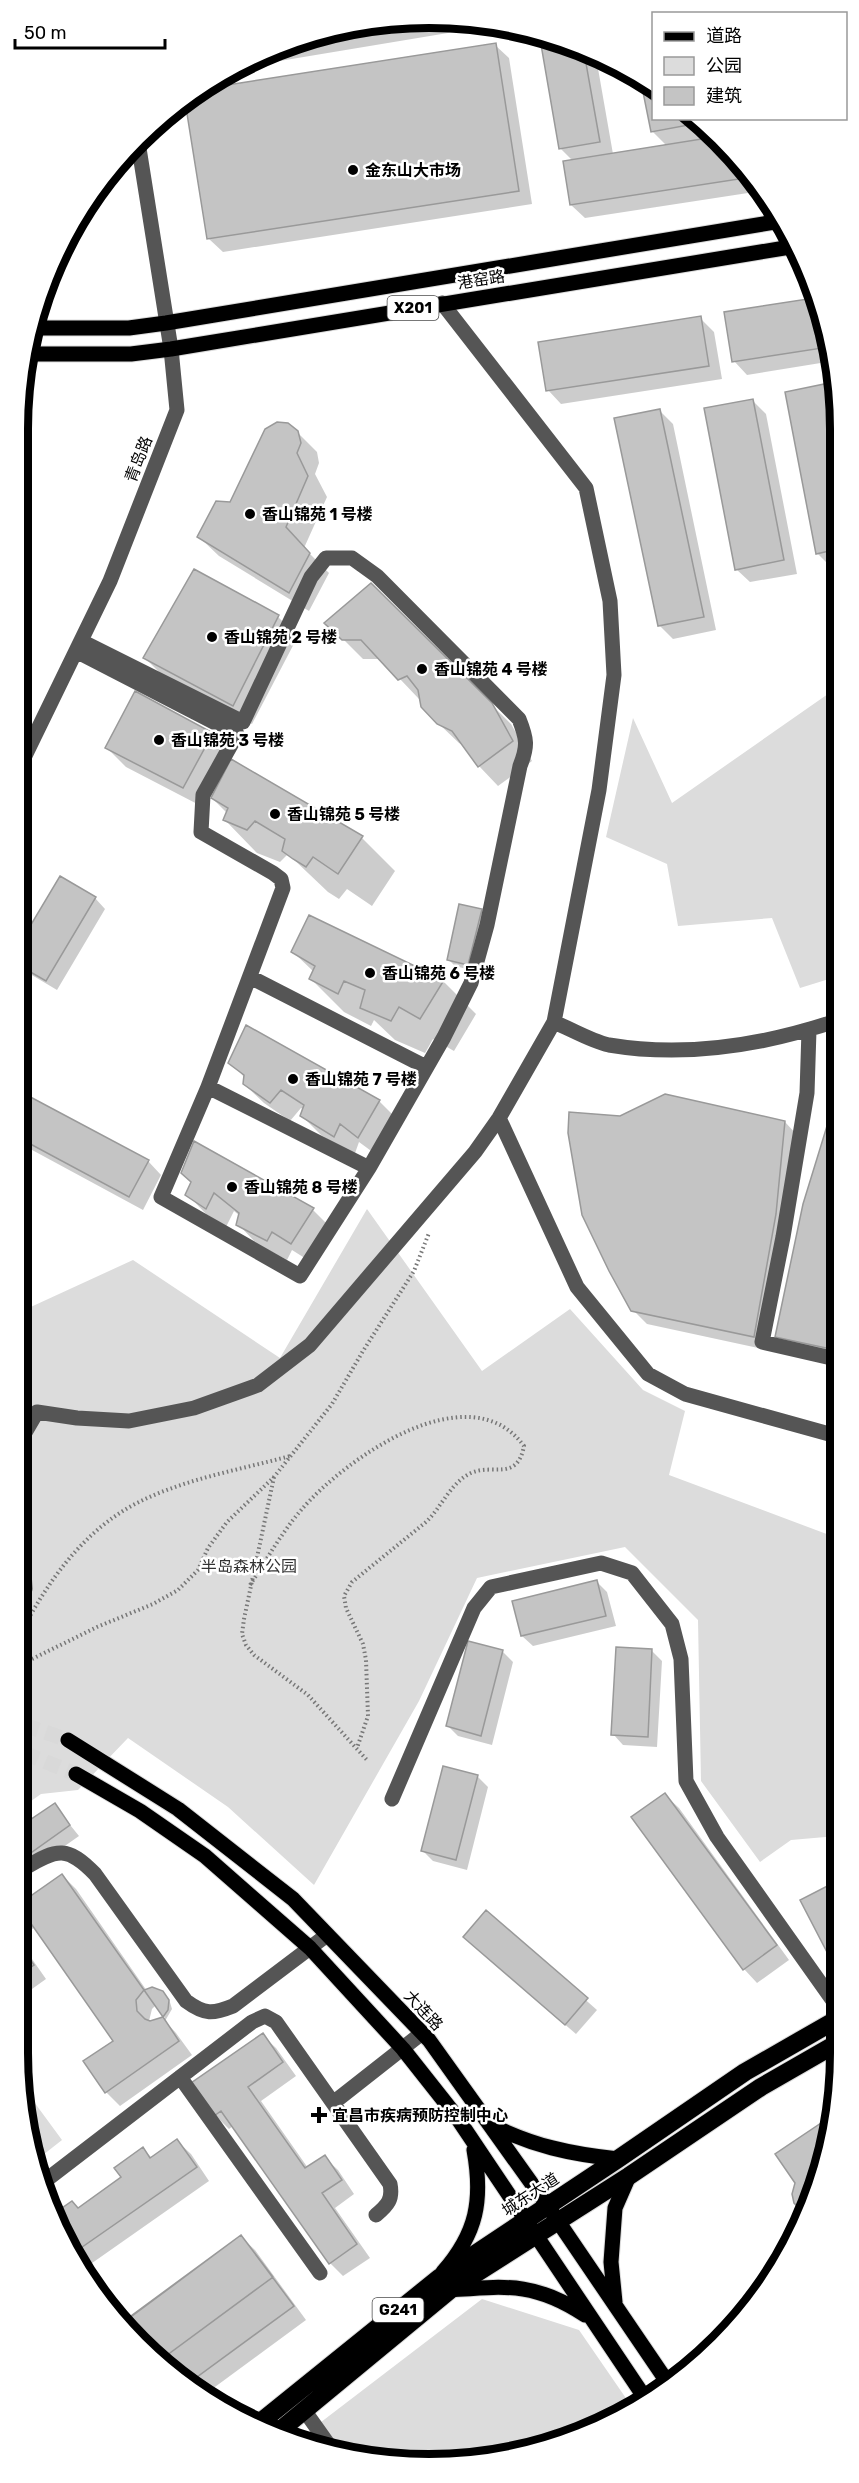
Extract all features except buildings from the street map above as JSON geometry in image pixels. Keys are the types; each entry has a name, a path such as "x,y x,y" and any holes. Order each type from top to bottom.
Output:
{"highway":[{"name":"城东大道","path":"265,2419 547,2205 745,2072 830,2023"},
{"name":"城东大道","path":"284,2427 444,2284 537,2236 761,2087 830,2048"}],"main road":[{"name":"港窑路","path":"42,328 129,328 166,323 773,222"},
{"name":"港窑路","path":"36,354 131,354 171,349 787,248"},
{"name":"大连路","path":"68,1740 178,1809 292,1899 422,2033 547,2205 665,2378"},
{"path":"76,1774 140,1811 205,1856 309,1948 403,2049 456,2116 642,2393"},
{"path":"486,2123 518,2139 542,2147 577,2155 618,2159"},
{"path":"473,2144 478,2172 475,2216 465,2245 444,2284 535,2290 562,2300 591,2319"},
{"path":"615,2305 611,2262 615,2208 629,2176"}],"street":[{"name":"青岛路","path":"28,749 110,581 177,410 171,349 140,153"},
{"path":"28,1427 37,1412 77,1418 129,1421 194,1407 258,1385 310,1344 475,1152 499,1118 554,1022 599,790 614,675 610,601 586,488 442,303"},
{"path":"326,558 352,558 377,576 519,719 525,734 526,751 520,766 487,925 471,983 369,1168 300,1276 161,1197 208,1087 283,888 280,879 201,832 203,795 240,728 311,577 326,558"},
{"path":"78,646 240,728"},
{"path":"250,977 426,1067"},
{"path":"554,1022 607,1044 668,1050 736,1047 830,1023"},
{"path":"809,1030 807,1093 783,1237 762,1342 830,1358"},
{"path":"208,1087 369,1168"},
{"path":"499,1118 577,1287 648,1374 685,1394 830,1434"},
{"path":"392,1799 474,1608 492,1587 601,1563 632,1573 672,1624 681,1659 686,1781 717,1837 830,1996"},
{"path":"28,1866 44,1856 65,1853 79,1858 95,1874 186,2001 198,2010 216,2013 233,2006 327,1935"},
{"path":"49,2178 252,2022 265,2016 276,2022 390,2184 392,2194 388,2205 376,2215"},
{"path":"333,2103 422,2033"},
{"path":"180,2077 320,2273"},
{"path":"304,2410 326,2441"}],"path":[{"path":"28,1661 97,1627 153,1604 178,1590 198,1570 208,1548 227,1522 274,1477 332,1404 414,1271 429,1237 429,1205"},
{"path":"250,1585 303,1508 357,1460 392,1437 460,1417 488,1419 504,1426 515,1434 524,1446 521,1458 510,1469 472,1472 456,1484 437,1511 352,1582 344,1596 346,1608 363,1644 368,1689 368,1716 357,1748"},
{"path":"28,1621 71,1556 96,1530 136,1503 171,1488 291,1456"},
{"path":"274,1477 243,1626 246,1645 254,1655 308,1695 367,1760"}],"green space":[{"path":"830,693 830,978 800,988 772,918 678,926 667,864 606,837 633,718 672,803"},
{"name":"半岛森林公园","path":"367,1209 482,1371 570,1309 643,1390 685,1411 669,1475 830,1535 830,1837 791,1840 760,1862 701,1781 698,1620 625,1547 477,1578 419,1701 314,1885 228,1807 128,1738 78,1790 41,1794 28,1803 28,1308 133,1260 280,1358"},
{"path":"31,2098 62,2140 42,2156"},
{"path":"482,2299 579,2330 628,2402 583,2424 533,2441 456,2454 403,2454 377,2451 326,2441 311,2436 308,2432"}],"tunnel":[{"path":"28,1726 68,1740"},
{"path":"28,1755 76,1774"}],"place":[{"name":"金东山大市场","path":"353,170"},
{"name":"香山锦苑 1 号楼","path":"250,514"},
{"name":"香山锦苑 2 号楼","path":"212,637"},
{"name":"香山锦苑 4 号楼","path":"422,669"},
{"name":"香山锦苑 3 号楼","path":"159,740"},
{"name":"香山锦苑 5 号楼","path":"275,814"},
{"name":"香山锦苑 6 号楼","path":"370,973"},
{"name":"香山锦苑 7 号楼","path":"293,1079"},
{"name":"香山锦苑 8 号楼","path":"232,1187"},
{"name":"宜昌市疾病预防控制中心","path":"319,2115"}]}
